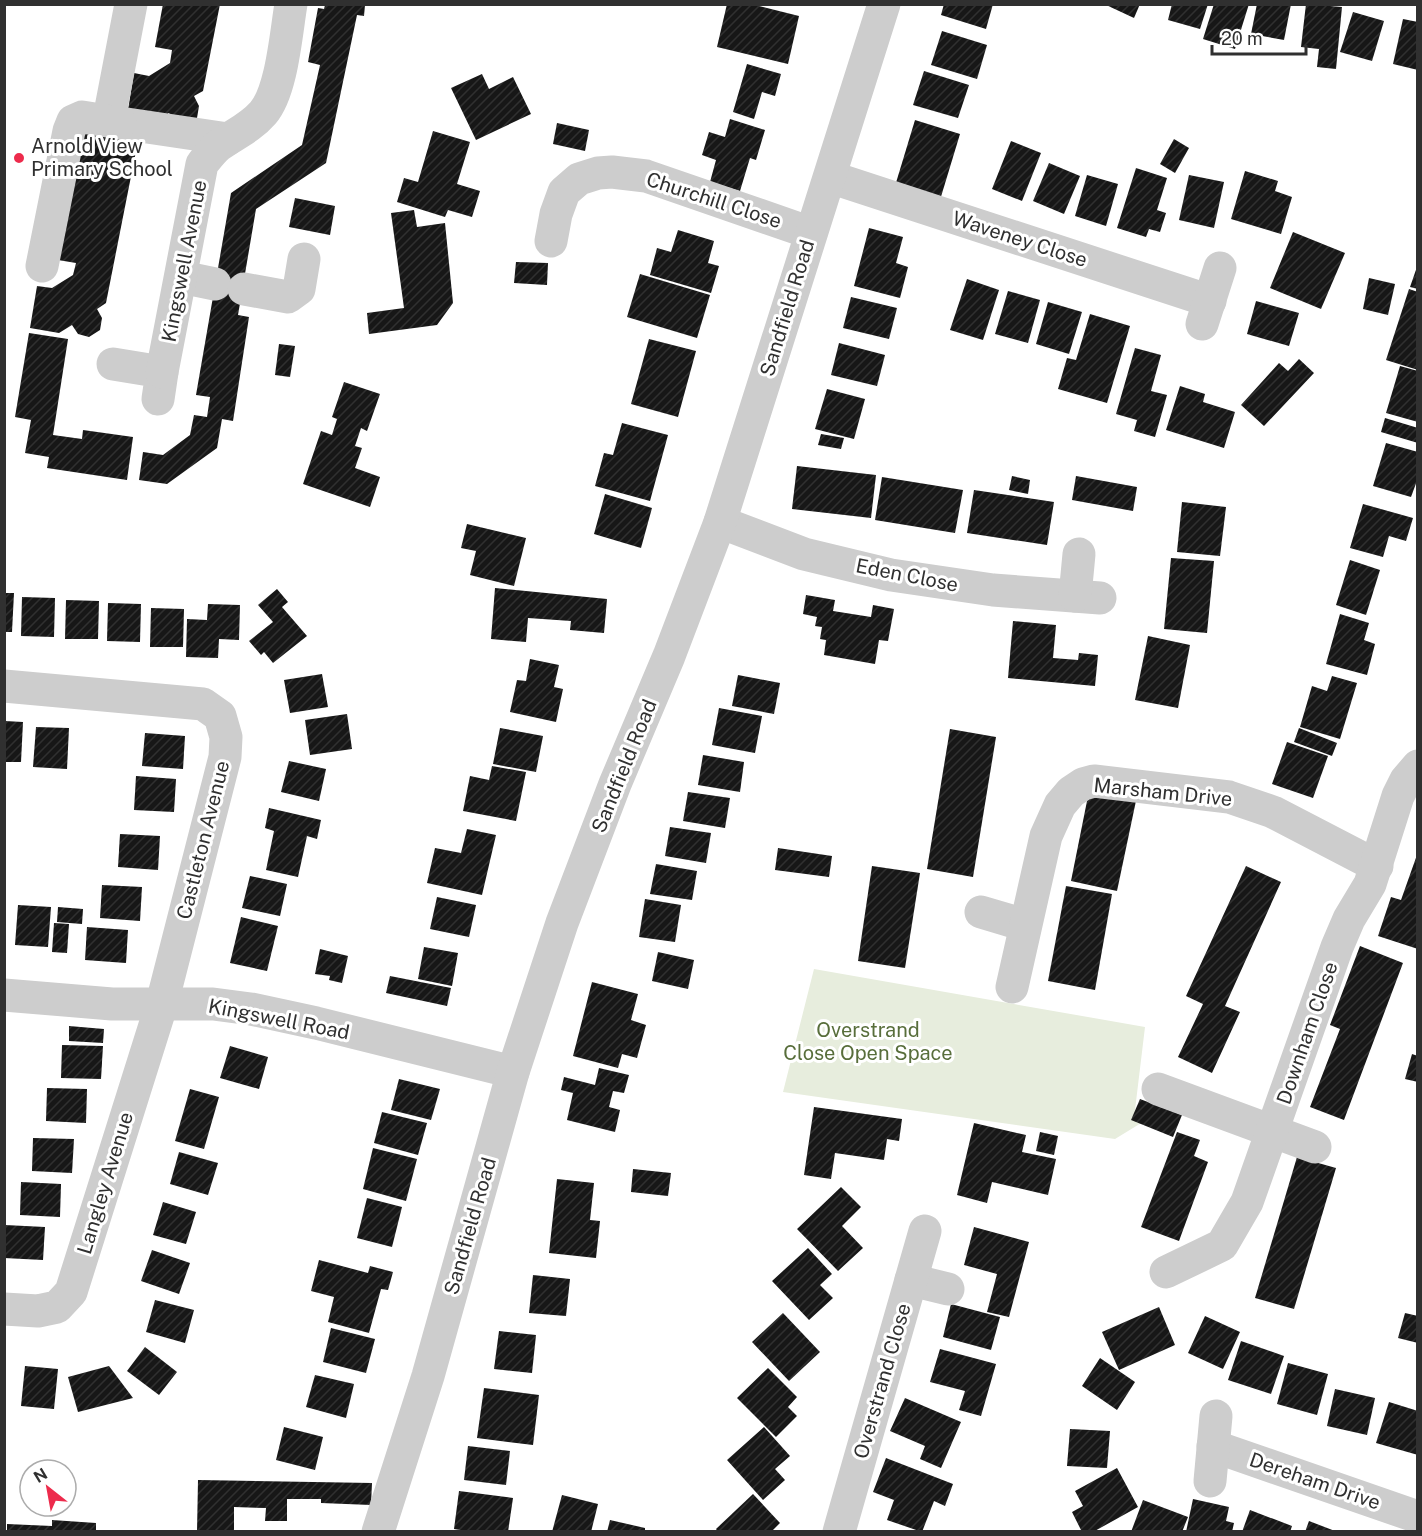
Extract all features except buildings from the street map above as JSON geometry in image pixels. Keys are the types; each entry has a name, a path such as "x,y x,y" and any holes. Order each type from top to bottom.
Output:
{"street":[{"path":"120,123 113,117 111,108 131,4"},
{"name":"Kingswell Avenue","path":"113,364 160,385 202,164 215,147 250,125 264,112 273,97 278,81 291,4"},
{"name":"Sandfield Road","path":"378,1532 428,1376 513,1072 562,923 720,522 884,4"},
{"path":"42,266 69,130 74,121 82,117 228,139"},
{"name":"Churchill Close","path":"551,241 556,214 564,192 579,179 605,173 646,176 811,233"},
{"name":"Waveney Close","path":"830,177 1206,313 1220,268"},
{"path":"181,277 288,297 299,289 304,259"},
{"name":"Eden Close","path":"720,522 804,554 891,575 993,590 1088,597 1079,554"},
{"name":"Castleton Avenue","path":"4,686 203,704 220,716 226,736 225,758 162,1003"},
{"name":"Downham Close","path":"1166,1272 1222,1245 1247,1202 1337,946 1348,919 1370,884 1398,796 1406,780 1418,766"},
{"name":"Marsham Drive","path":"1012,987 1046,836 1060,805 1071,792 1083,784 1095,781 1229,797 1273,812 1377,866"},
{"path":"981,912 1025,925"},
{"name":"Kingswell Road","path":"4,995 112,1004 213,1004 251,1009 513,1072"},
{"name":"Langley Avenue","path":"4,1309 38,1311 57,1307 71,1292 162,1003"},
{"path":"1158,1089 1268,1145 1315,1147"},
{"name":"Overstrand Close","path":"839,1532 925,1231"},
{"path":"911,1280 948,1289"},
{"name":"Dereham Drive","path":"1210,1481 1215,1431 1418,1517"}],"green space":[{"name":"Overstrand Close Open Space","path":"814,969 1145,1027 1135,1110 1151,1117 1115,1139 783,1092"}],"place":[{"name":"Arnold View Primary School","path":"19,158"}]}
